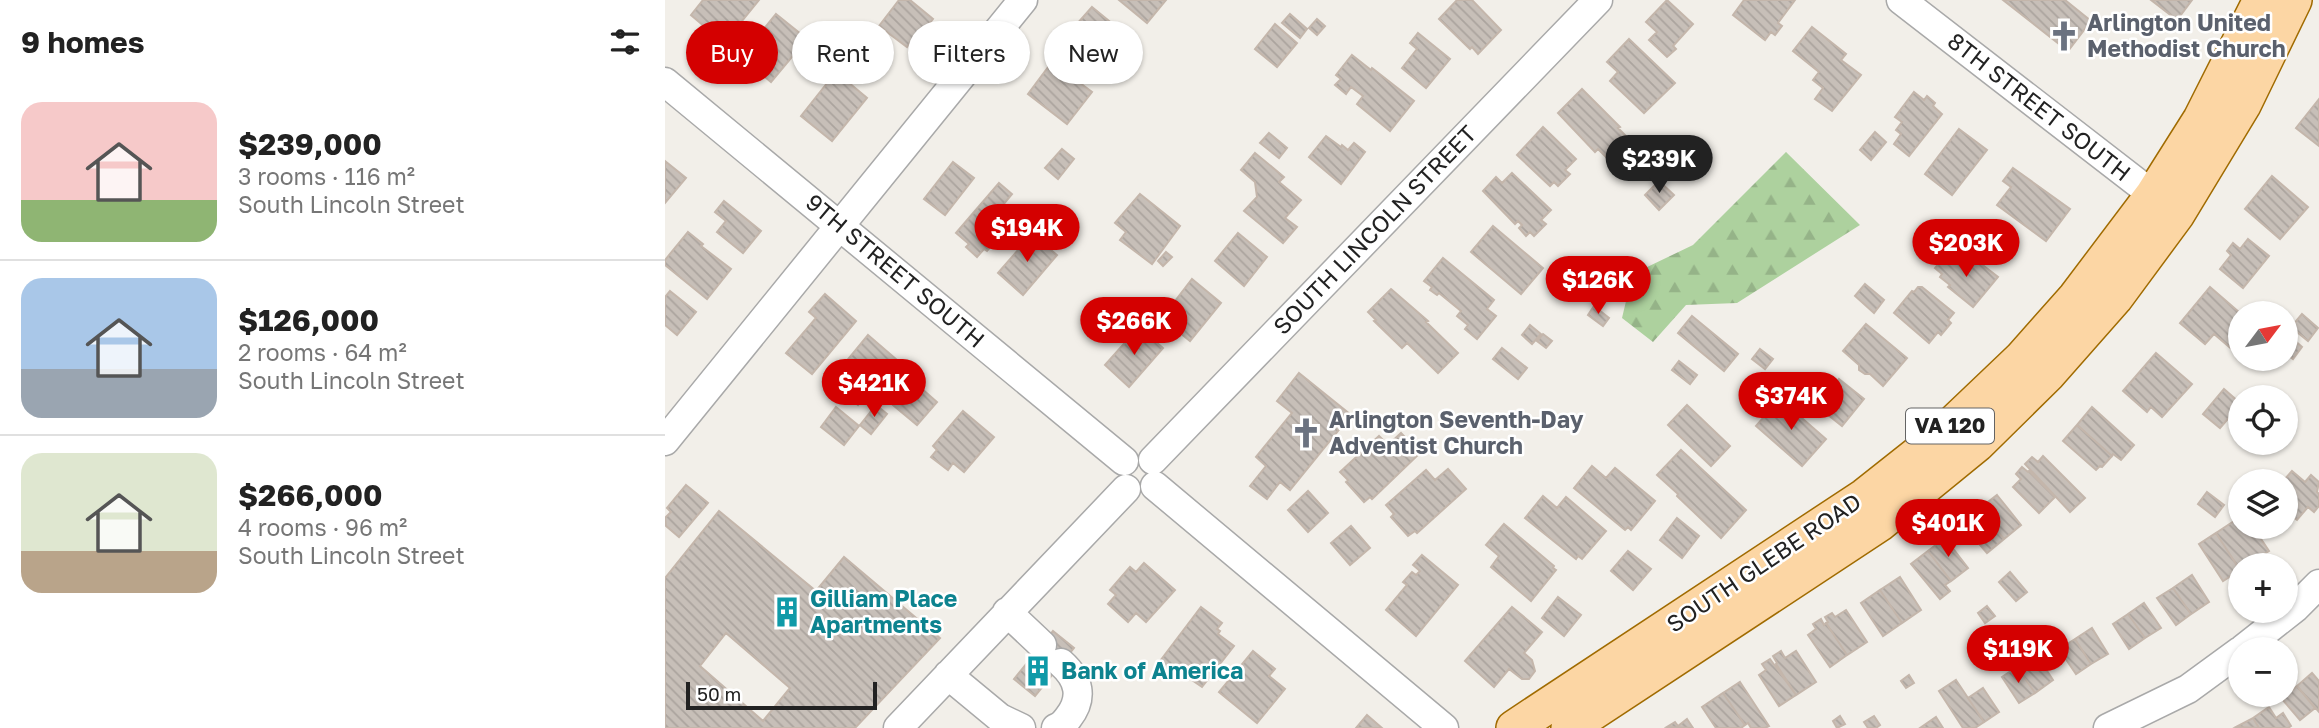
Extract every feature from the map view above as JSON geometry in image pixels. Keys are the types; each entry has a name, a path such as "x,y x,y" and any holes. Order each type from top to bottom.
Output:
{"main road":[{"name":"SOUTH GLEBE ROAD","path":"1569,728 1879,524 1977,444 2048,374 2115,298 2165,204 2201,119 2261,0"},
{"name":"SOUTH GLEBE ROAD","path":"1514,728 1865,496 1937,439 2021,359 2165,204 2243,105 2294,0"}],"street":[{"path":"665,441 1023,0"},
{"name":"SOUTH LINCOLN STREET","path":"1154,473 1598,0"},
{"name":"8TH STREET SOUTH","path":"1901,0 2165,204"},
{"name":"9TH STREET SOUTH","path":"665,82 1124,461"},
{"path":"1154,473 1143,493 1126,489 1119,472 1124,461 1141,454 1154,473 1444,728"},
{"path":"898,728 1126,489"},
{"path":"2258,637 2295,608 2319,584"},
{"path":"1007,612 1071,672 1078,689 1076,708 1062,726 1056,728"},
{"path":"2108,728 2188,689 2228,660"},
{"path":"948,675 1000,718 1021,728"}],"green space":[{"path":"1786,152 1860,225 1737,303 1686,305 1653,342 1622,318 1627,297 1643,269 1693,245"}],"building":[{"path":"703,0 759,0 742,21 698,21 691,15"},
{"path":"899,0 910,0 933,19 908,21 907,47 894,37 894,21 883,21"},
{"path":"1119,0 1166,0 1147,23"},
{"path":"1457,0 1472,0 1501,30 1478,54 1439,19"},
{"path":"1667,0 1693,24 1673,46 1676,49 1667,57 1649,40 1657,32 1646,22"},
{"path":"1744,0 1795,0 1778,23 1782,26 1775,35 1771,32 1765,40 1733,15"},
{"name":"Arlington United Methodist Church","path":"2003,0 2065,0 2091,21 2068,51"},
{"name":"Arlington United Methodist Church","path":"2151,0 2192,0 2177,20"},
{"path":"1092,7 1109,21 1080,21"},
{"path":"776,14 792,27 792,57 778,74 778,21 770,21"},
{"path":"1290,14 1307,29 1300,38 1282,23"},
{"path":"1317,19 1325,26 1317,35 1309,28"},
{"path":"1275,24 1297,43 1277,67 1255,49"},
{"path":"1812,27 1846,54 1841,60 1861,75 1832,111 1815,99 1823,88 1813,80 1819,72 1793,51"},
{"path":"1418,33 1450,59 1426,88 1402,68 1417,49 1410,43"},
{"path":"1629,39 1675,83 1644,113 1610,81 1618,72 1607,62"},
{"path":"1352,55 1414,101 1390,131 1357,104 1363,96 1351,87 1346,94 1335,85 1341,79 1336,75"},
{"path":"1044,73 1044,84 1081,84 1092,92 1067,124 1028,94"},
{"path":"826,84 850,84 867,98 832,141 801,116"},
{"path":"1582,89 1626,136 1606,157 1598,149 1595,152 1558,113"},
{"path":"1914,92 1924,100 1927,96 1942,114 1909,156 1894,144 1901,134 1896,130 1902,122 1895,117"},
{"path":"2319,99 2319,146 2296,128"},
{"path":"1543,127 1576,159 1565,170 1570,174 1558,186 1554,182 1550,186 1517,155"},
{"path":"1959,129 1987,150 1952,195 1925,174"},
{"path":"1875,132 1886,142 1871,160 1860,150"},
{"path":"1269,133 1287,148 1279,158 1260,143"},
{"path":"1326,136 1348,150 1354,143 1365,152 1341,184 1309,157"},
{"path":"1062,149 1074,159 1058,179 1045,168"},
{"path":"1255,153 1284,177 1279,182 1301,200 1285,218 1297,227 1283,243 1244,211 1257,197 1255,182 1241,170"},
{"path":"665,161 686,178 665,203"},
{"path":"953,162 974,178 945,215 924,199"},
{"path":"2013,168 2070,209 2046,241 1997,205 2011,187 2003,181"},
{"path":"1512,173 1551,210 1541,220 1546,224 1534,236 1530,232 1526,236 1519,228 1522,225 1518,221 1515,224 1483,191 1496,177 1502,183"},
{"path":"2272,176 2308,207 2280,239 2245,209"},
{"path":"1659,181 1674,195 1659,210 1645,195"},
{"path":"999,183 1012,194 1002,206 1016,217 987,251 984,249 977,257 966,247 969,244 956,233"},
{"path":"1140,194 1180,226 1152,264 1120,240 1126,232 1115,223"},
{"path":"724,201 761,231 743,253 717,232 726,221 715,212"},
{"path":"1493,226 1543,268 1521,294 1471,252"},
{"path":"688,232 703,244 701,246 731,269 707,299 665,265 665,260"},
{"path":"1238,233 1267,257 1244,286 1215,261"},
{"path":"1032,234 1057,255 1023,295 998,273"},
{"path":"2248,239 2269,256 2243,288 2220,269 2231,255 2227,251 2233,243 2240,249"},
{"path":"1166,252 1172,257 1163,266 1158,261"},
{"path":"1948,252 1969,269 1976,260 1998,277 1973,307 1948,287 1950,285 1940,277 1942,274 1935,268"},
{"path":"1443,258 1494,300 1487,309 1496,316 1477,339 1465,329 1468,325 1457,316 1461,311 1439,293 1437,295 1430,290 1432,287 1424,281"},
{"path":"1583,272 1598,284 1590,293 1575,281"},
{"path":"1192,279 1221,303 1190,341 1162,318"},
{"path":"1865,284 1884,300 1874,313 1855,296"},
{"path":"1918,287 1922,287 1954,313 1948,320 1951,323 1941,335 1938,332 1929,343 1894,313"},
{"path":"2210,287 2228,303 2228,346 2214,334 2205,344 2180,323"},
{"path":"1391,289 1428,321 1426,322 1458,353 1438,373 1407,343 1402,348 1368,312"},
{"path":"670,291 696,312 677,335 665,325 665,297"},
{"path":"825,294 856,321 812,374 786,353 816,318 809,312"},
{"path":"1594,306 1609,318 1603,326 1588,315"},
{"path":"1122,309 1132,317 1122,329 1113,321"},
{"path":"2302,314 2318,328 2308,341 2298,333 2298,319"},
{"path":"1692,316 1738,354 1724,371 1678,333"},
{"path":"1866,324 1907,358 1883,386 1870,374 1859,370 1859,365 1843,351"},
{"path":"1530,325 1541,334 1532,344 1522,335"},
{"path":"1139,327 1163,348 1129,387 1105,365"},
{"path":"1543,334 1552,341 1546,348 1537,341"},
{"path":"868,335 896,359 858,405 832,383 838,376 836,374"},
{"path":"1502,348 1527,368 1518,379 1493,359"},
{"path":"1760,349 1773,359 1765,369 1752,359"},
{"path":"2156,353 2192,384 2162,417 2151,407 2147,412 2123,391"},
{"path":"1679,361 1697,375 1690,384 1672,370"},
{"name":"Arlington Seventh-Day Adventist Church","path":"1299,373 1351,415 1290,490 1280,482 1267,499 1250,486 1266,466 1256,457 1292,413 1277,401"},
{"path":"1839,379 1864,399 1842,426 1817,406"},
{"path":"913,381 937,402 917,425 893,405"},
{"path":"2224,389 2228,392 2228,419 2220,428 2203,414"},
{"path":"1780,399 1826,439 1802,466 1756,426"},
{"path":"876,405 887,414 871,434 860,425"},
{"path":"1687,405 1730,446 1711,466 1668,425"},
{"path":"836,407 859,426 844,445 821,427"},
{"path":"2092,407 2134,445 2121,460 2113,454 2112,456 2077,425"},
{"path":"963,411 994,437 964,472 953,463 948,470 931,457 937,450 933,446"},
{"path":"2077,425 2112,456 2102,467 2096,470 2063,441"},
{"path":"1401,433 1420,453 1372,499 1370,497 1364,502 1340,472 1379,436 1388,445"},
{"path":"1681,450 1746,510 1721,538 1657,475"},
{"path":"2043,456 2085,498 2070,512 2025,464 2032,457 2038,462"},
{"path":"1592,466 1606,478 1615,468 1655,501 1631,530 1628,527 1625,530 1574,488"},
{"path":"2022,467 2055,497 2039,513 2013,487 2021,479 2016,474"},
{"path":"1448,469 1466,489 1417,533 1415,531 1408,536 1391,517 1394,514 1386,505 1426,470 1435,480"},
{"path":"2311,475 2319,482 2319,506 2314,512 2308,507 2298,519 2298,476 2305,482"},
{"path":"686,485 708,503 679,537 666,526 665,518 671,512 667,508"},
{"path":"1308,491 1328,513 1308,532 1288,510"},
{"path":"2207,492 2224,505 2215,517 2198,504"},
{"path":"1997,495 2021,525 2004,539 1979,509"},
{"path":"1543,496 1557,508 1566,497 1606,531 1582,559 1578,556 1576,559 1525,518"},
{"path":"1979,509 2004,539 1987,553 1962,524"},
{"name":"Gilliam Place Apartments","path":"719,511 816,591 844,557 940,638 855,728 665,728 665,578","holes":["726,633 790,688 763,721 700,666"]},
{"path":"1677,518 1699,536 1682,558 1660,540"},
{"path":"1504,524 1556,570 1531,601 1491,567 1499,556 1486,545"},
{"path":"2228,525 2228,539 2261,539 2269,551 2229,553 2216,533"},
{"path":"1351,526 1370,548 1350,565 1331,543"},
{"path":"2216,533 2229,553 2228,578 2223,581 2199,544"},
{"path":"1945,538 1968,568 1951,581 1928,551"},
{"path":"1628,551 1651,569 1633,590 1611,571"},
{"path":"1928,551 1951,581 1945,585 1950,591 1940,599 1911,564"},
{"path":"1422,555 1458,585 1416,636 1386,610 1407,585 1403,582 1412,572 1416,575 1420,571 1413,565"},
{"path":"1144,563 1175,590 1146,622 1136,613 1128,622 1108,604 1116,595 1110,590 1130,567 1136,572"},
{"path":"2010,572 2027,592 2016,601 1999,582"},
{"path":"2192,575 2209,602 2191,614 2173,588"},
{"path":"1900,577 1921,610 1902,623 1880,590"},
{"path":"2173,588 2191,614 2176,625 2157,598"},
{"path":"1880,590 1902,623 1883,636 1861,603"},
{"path":"1558,597 1581,615 1564,636 1542,618"},
{"path":"2144,603 2161,628 2145,638 2128,614"},
{"path":"1987,606 1995,616 1985,623 1978,613"},
{"path":"1201,607 1222,623 1217,629 1220,631 1218,634 1234,646 1202,687 1177,670 1172,677 1157,665"},
{"path":"1512,607 1542,632 1524,653 1532,660 1535,671 1529,679 1522,679 1509,669 1494,687 1465,661"},
{"path":"1846,610 1867,642 1847,655 1826,623 1828,622 1825,617 1832,613 1835,617"},
{"path":"2128,614 2145,638 2129,649 2113,624"},
{"path":"1821,619 1847,655 1830,667 1808,635 1816,629 1813,624"},
{"path":"2092,628 2108,654 2091,664 2075,639"},
{"name":"Bank of America","path":"1053,631 1074,648 1035,696 1014,679"},
{"path":"2075,639 2091,664 2076,674 2059,649"},
{"path":"1253,651 1275,669 1269,676 1285,689 1257,723 1219,692"},
{"path":"1781,651 1785,658 1796,651 1816,682 1796,695 1773,656"},
{"path":"2036,654 2053,680 2035,693 2017,667"},
{"path":"1770,659 1796,695 1779,706 1759,675 1766,670 1762,664"},
{"path":"2017,667 2035,693 2019,703 2002,677"},
{"path":"2312,673 2319,681 2319,712 2298,687"},
{"path":"1909,675 1914,683 1906,688 1901,681"},
{"path":"1956,680 1984,722 1975,728 1963,728 1939,691"},
{"path":"1740,682 1769,726 1751,728 1748,723 1745,725 1723,693"},
{"path":"2298,687 2315,708 2300,720 2289,707 2298,707"},
{"path":"1983,688 1999,712 1984,722 1968,698"},
{"path":"1723,693 1745,725 1741,728 1716,728 1702,707"},
{"path":"2269,707 2276,718 2283,713 2291,726 2259,728 2253,718"},
{"path":"1367,715 1382,728 1356,728"},
{"path":"1840,716 1845,724 1837,728 1833,721"},
{"path":"1874,716 1880,725 1868,728 1864,722"},
{"path":"1936,717 1943,728 1920,728"},
{"path":"2253,718 2259,728 2236,727"},
{"path":"1687,719 1693,728 1667,727 1675,722 1678,726"}],"place":[{"name":"Arlington United Methodist Church","path":"2064,36"},
{"name":"Arlington Seventh-Day Adventist Church","path":"1306,433"},
{"name":"Gilliam Place Apartments","path":"787,612"},
{"name":"Bank of America","path":"1038,671"}]}
